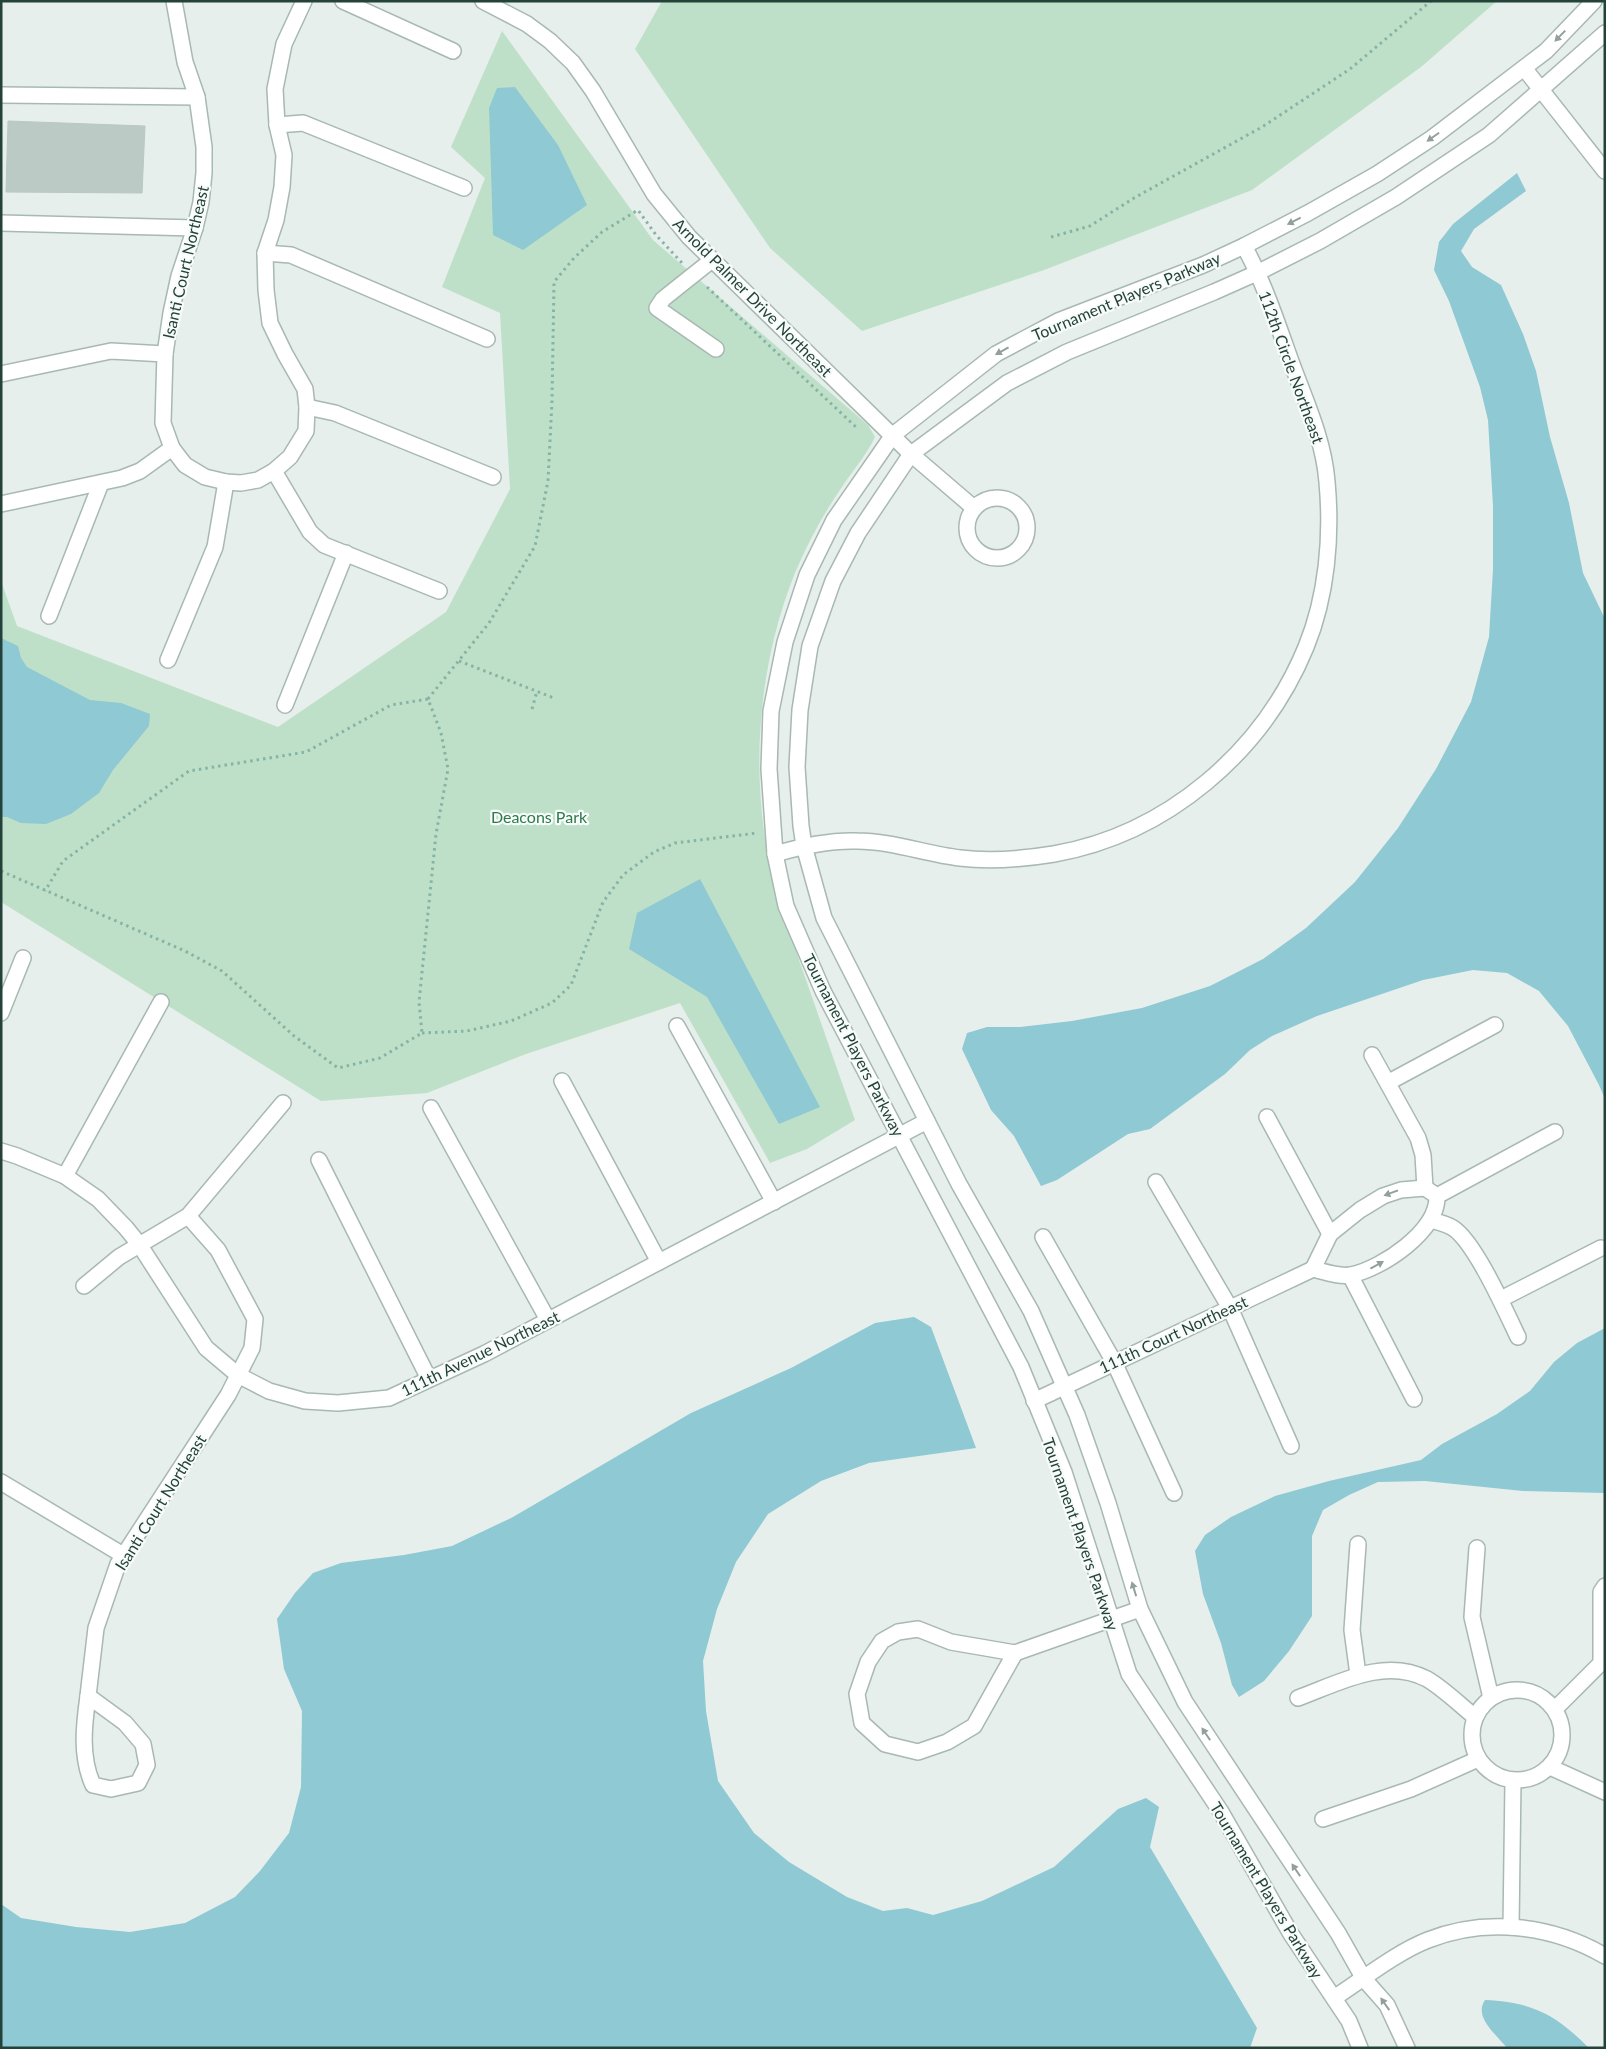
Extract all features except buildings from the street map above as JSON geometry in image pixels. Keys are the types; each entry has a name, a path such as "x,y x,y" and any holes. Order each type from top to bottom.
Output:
{"street":[{"name":"Isanti Court Northeast","path":"174,1 184,62 197,97 204,147 204,173 201,202 195,228 178,276 165,354 162,423 172,448 185,465 205,477 241,483 258,480 274,471 290,457 306,431 307,407 305,389 270,323 266,290 265,253 276,220 282,187 284,155 277,125 275,88 284,44 304,1"},
{"path":"343,1 453,51"},
{"name":"Arnold Palmer Drive Northeast","path":"483,1 499,5 527,24 550,41 574,63 593,91 654,194 689,237 911,454 974,508"},
{"name":"Tournament Players Parkway","path":"1360,2048 1349,2021 1291,1934 1221,1812 1129,1674 1064,1472 1021,1368 822,991 786,906 775,854 769,769 771,710 785,642 807,575 834,520 893,436 996,354 1058,321 1203,265 1244,246 1377,174 1432,138 1524,68 1546,50 1594,1"},
{"name":"Tournament Players Parkway","path":"1407,2048 1387,2005 1364,1979 1338,1933 1185,1702 1140,1609 1108,1503 1077,1415 1031,1311 959,1184 824,918 804,846 797,767 800,710 810,646 833,581 858,533 911,454 1007,384 1058,356 1259,272 1320,241 1396,197 1488,135 1605,33"},
{"path":"1524,68 1605,171"},
{"path":"1,95 197,97"},
{"path":"277,125 303,123 464,188"},
{"path":"1,224 195,228"},
{"name":"112th Circle Northeast","path":"775,854 830,841 866,841 961,858 992,860 1024,858 1090,845 1120,836 1160,816 1191,795 1220,770 1270,714 1307,646 1316,615 1326,569 1329,522 1327,480 1320,441 1259,272 1244,246"},
{"path":"265,253 291,255 487,339"},
{"path":"712,260 662,299 658,308 716,349"},
{"path":"1,374 110,351 165,354"},
{"path":"307,407 335,413 493,476"},
{"path":"1,504 101,483 140,471 172,448"},
{"path":"274,471 310,532 324,545 439,592"},
{"path":"168,660 215,547 226,482"},
{"path":"49,616 101,483"},
{"path":"999,497 1017,504 1026,515 1028,537 1018,552 1007,558 991,559 976,551 968,538 966,524 974,508 984,500 999,497"},
{"path":"284,705 346,553"},
{"path":"1,1013 23,958"},
{"path":"65,1176 161,1002"},
{"path":"1389,1082 1495,1025"},
{"path":"677,1026 774,1202"},
{"path":"1372,1055 1389,1082 1418,1138 1431,1192 1438,1207 1422,1231 1394,1255 1371,1269 1350,1276 1313,1269 1330,1234 1360,1210 1383,1196 1401,1190 1431,1192 1555,1132"},
{"path":"562,1081 659,1262"},
{"path":"84,1286 119,1257 188,1216 283,1103"},
{"path":"431,1108 548,1320"},
{"path":"1267,1117 1330,1234"},
{"name":"111th Avenue Northeast","path":"1,1151 65,1176 98,1199 139,1244 206,1348 238,1375 269,1391 305,1401 338,1403 389,1398 484,1354 927,1122"},
{"path":"319,1160 429,1380"},
{"path":"1156,1182 1230,1308 1291,1446"},
{"name":"Isanti Court Northeast","path":"88,1696 125,1723 143,1744 147,1765 138,1783 112,1789 93,1785 86,1770 84,1730 88,1696 96,1628 118,1564 123,1555 228,1394 252,1348 255,1318 218,1250 188,1216"},
{"path":"1431,1220 1453,1228 1466,1240 1501,1299 1518,1337"},
{"path":"1043,1237 1114,1362 1174,1493"},
{"path":"1501,1299 1601,1248"},
{"name":"111th Court Northeast","path":"1034,1401 1313,1269"},
{"path":"1350,1276 1414,1399"},
{"path":"1,1482 123,1555"},
{"path":"1358,1544 1352,1630 1358,1675"},
{"path":"1477,1548 1472,1617 1492,1698"},
{"path":"1555,1709 1603,1663 1601,1592 1605,1586"},
{"path":"1015,1653 974,1726 947,1742 918,1752 885,1744 862,1723 857,1694 868,1662 882,1641 898,1632 918,1628 951,1642 1015,1653 1140,1609"},
{"path":"1298,1698 1358,1675 1384,1669 1408,1671 1428,1680 1476,1717"},
{"path":"1508,1691 1530,1692 1555,1709 1562,1727 1561,1749 1550,1768 1538,1776 1513,1781 1489,1771 1478,1759 1472,1742 1472,1728 1479,1711 1492,1698 1508,1691"},
{"path":"1324,1819 1411,1789 1478,1759"},
{"path":"1550,1768 1605,1792"},
{"path":"1511,1927 1513,1781"},
{"path":"1334,1998 1427,1940 1455,1931 1481,1926 1544,1930 1583,1943 1605,1956"}],"path":[{"path":"1051,237 1090,226 1134,198 1262,127 1350,69 1431,1"},
{"path":"45,891 63,861 189,772 306,752 391,705 428,699 489,623 535,546 548,481 552,401 554,282 574,258 602,232 638,210 656,235 694,274 863,434 878,421"},
{"path":"459,661 554,698"},
{"path":"532,709 537,691"},
{"path":"422,1033 419,1002 436,834 448,769 441,734 428,699"},
{"path":"1,871 185,951 222,971 294,1036 338,1068 380,1058 422,1033 467,1031 511,1020 552,1004 571,985 603,902 623,876 654,852 675,843 773,831"}],"green space":[{"path":"662,1 1497,1 1421,67 1252,190 1044,270 862,331 770,248 635,49"},
{"name":"Deacons Park","path":"502,31 653,240 868,425 875,437 824,516 805,550 795,573 783,606 774,640 762,710 760,746 762,816 774,882 788,929 855,1120 807,1149 770,1163 680,1003 526,1054 427,1093 321,1101 1,902 1,581 17,626 278,727 446,612 510,489 500,313 442,287 485,178 451,147"}],"water":[{"path":"515,87 558,145 587,205 523,250 493,235 489,108 497,88"},
{"path":"1517,173 1526,191 1474,229 1461,251 1472,267 1501,285 1523,334 1536,371 1550,437 1569,503 1583,573 1605,619 1605,1099 1568,1026 1539,991 1507,973 1473,970 1423,980 1317,1016 1272,1036 1250,1050 1225,1074 1150,1129 1128,1134 1057,1180 1041,1186 1014,1136 991,1110 962,1049 967,1033 987,1027 1020,1027 1072,1021 1142,1008 1210,986 1263,959 1306,928 1355,882 1398,828 1436,769 1471,702 1489,637 1493,569 1493,506 1488,420 1480,387 1449,301 1434,270 1439,242 1453,224"},
{"path":"1,638 18,646 21,658 27,667 90,700 121,703 150,714 149,726 113,770 99,793 71,814 46,824 21,823 7,817 1,817"},
{"path":"700,879 820,1107 779,1124 707,997 629,949 637,913"},
{"path":"914,1317 931,1327 976,1448 869,1463 821,1481 768,1514 736,1562 717,1609 703,1661 706,1711 718,1781 754,1833 789,1862 847,1897 883,1911 907,1908 933,1915 982,1901 1054,1867 1118,1809 1146,1798 1159,1807 1150,1847 1257,2028 1250,2048 1,2048 1,1904 21,1918 76,1927 130,1932 185,1923 235,1897 260,1871 289,1833 301,1787 302,1711 284,1669 277,1619 295,1593 313,1573 341,1563 404,1555 452,1546 513,1517 691,1413 791,1368 875,1323"},
{"path":"1605,1328 1605,1493 1523,1491 1425,1481 1378,1482 1349,1495 1323,1510 1312,1536 1312,1616 1289,1651 1264,1681 1239,1697 1232,1685 1221,1643 1203,1594 1195,1551 1205,1535 1231,1517 1275,1496 1329,1481 1421,1460 1442,1444 1497,1414 1530,1391 1554,1362 1577,1343"},
{"path":"1485,2000 1517,2004 1543,2012 1566,2027 1589,2048 1507,2048 1492,2032 1484,2019 1482,2006"}]}
